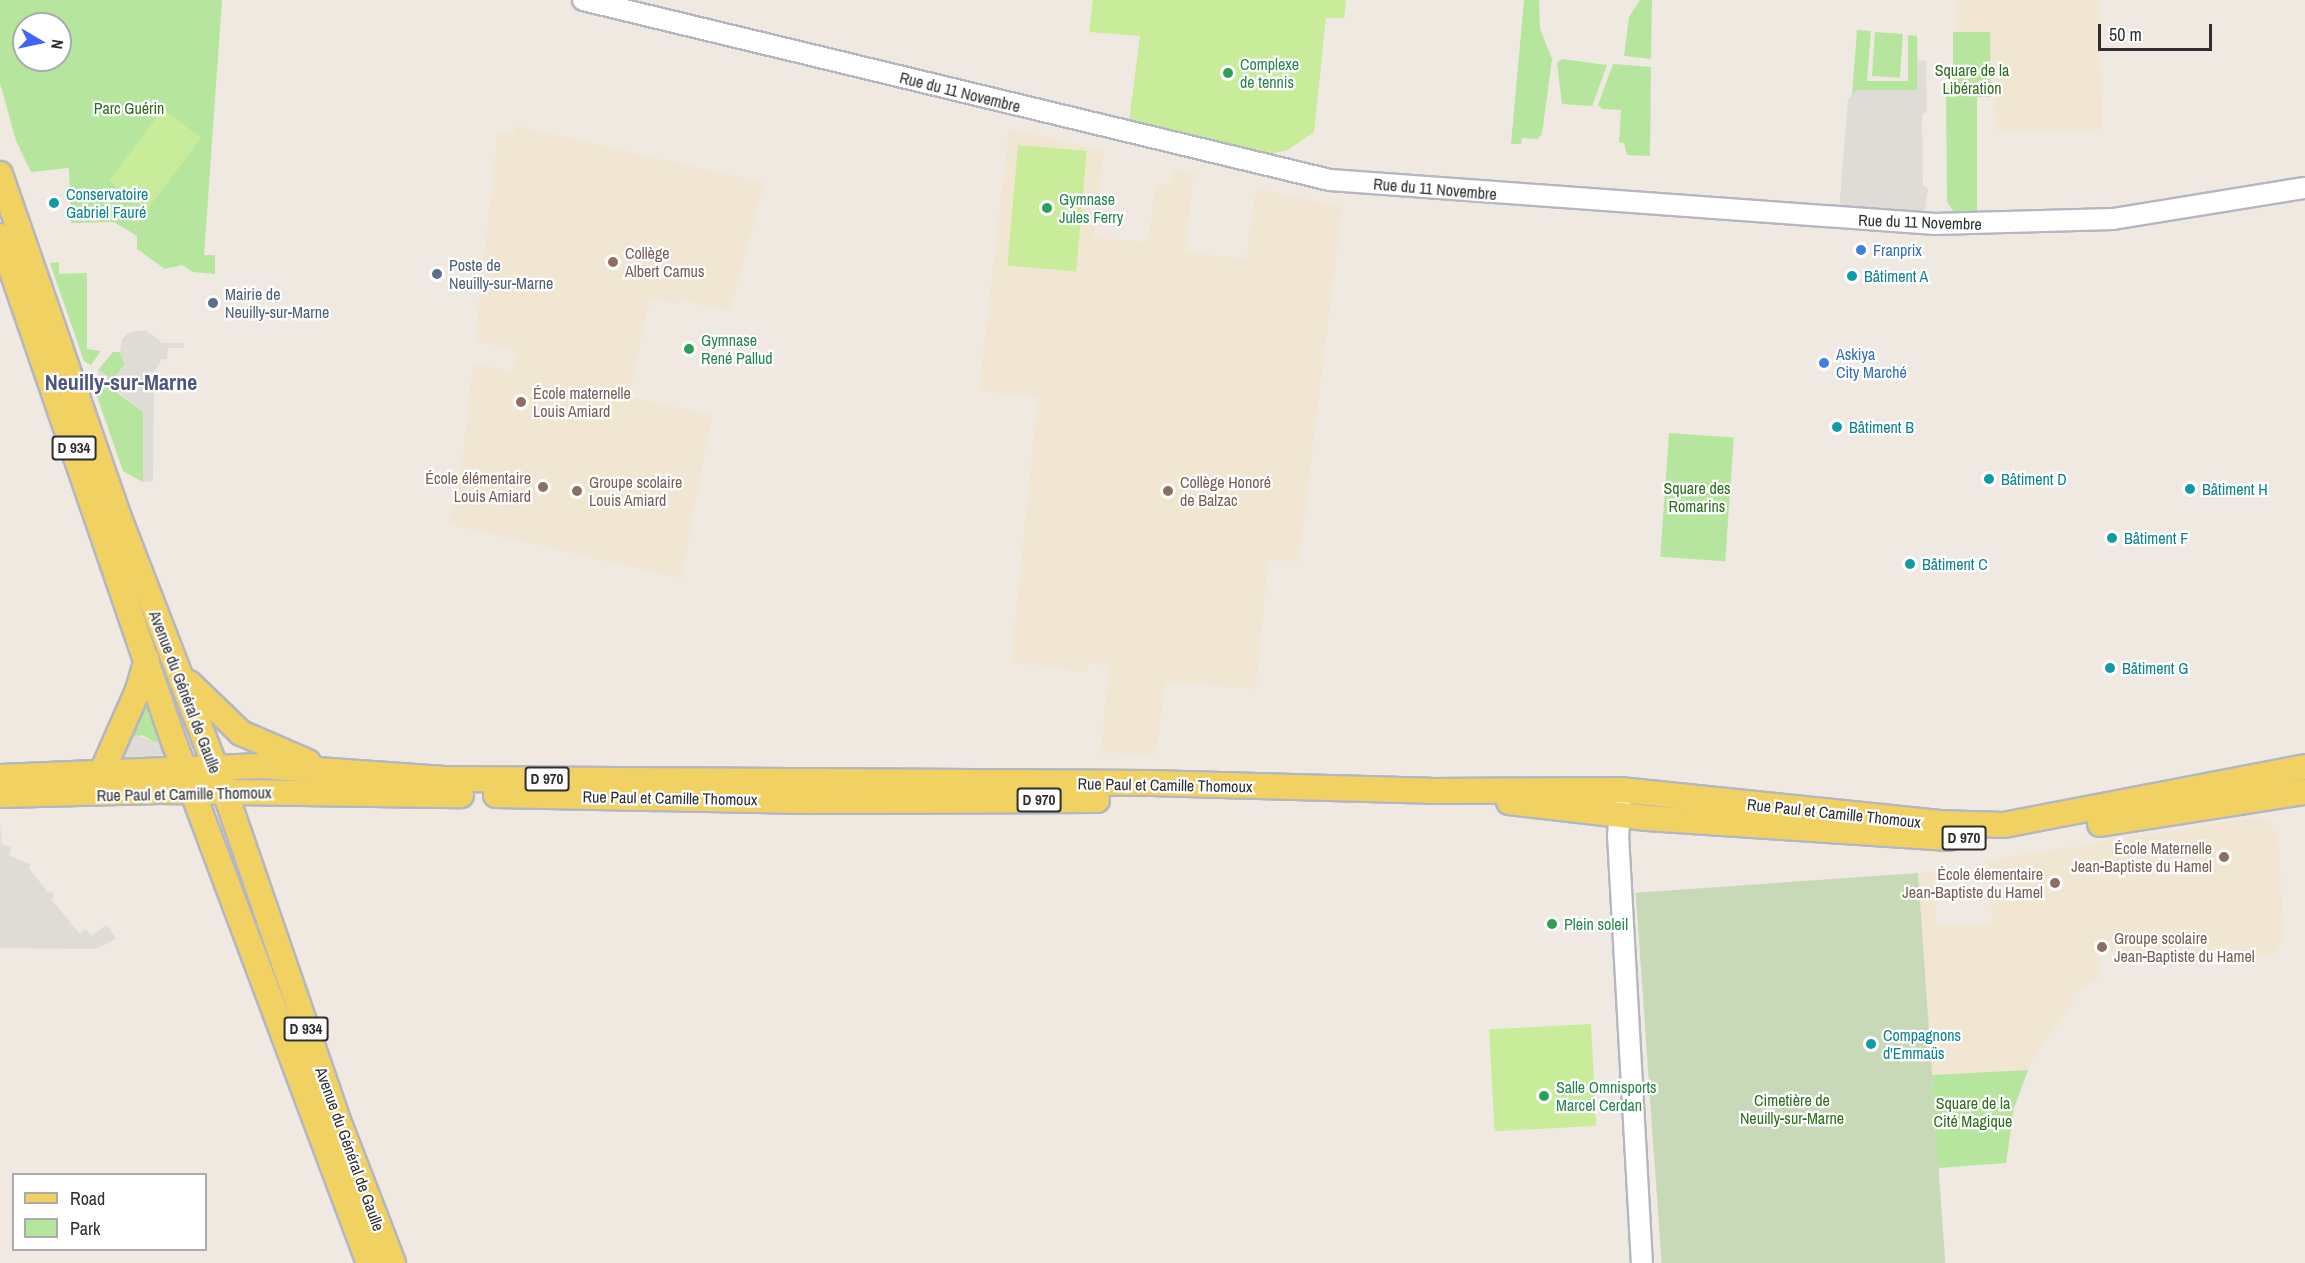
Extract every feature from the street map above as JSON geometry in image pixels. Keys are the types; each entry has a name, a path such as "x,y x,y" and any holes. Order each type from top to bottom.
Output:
{"main road":[{"name":"Avenue du Général de Gaulle","path":"2,184 112,498 225,792 341,1128 393,1263"},
{"name":"Avenue du Général de Gaulle","path":"0,236 192,792 310,1115 369,1263"},
{"path":"95,775 138,690 147,659"},
{"path":"179,673 241,734 321,768"},
{"name":"Rue Paul et Camille Thomoux","path":"95,775 184,768 321,768 444,779 800,779 1237,784 1270,788 1430,791 1620,790 1936,824 2004,825 2305,767"},
{"name":"D 970","path":"0,777 95,775"},
{"name":"Rue Paul et Camille Thomoux","path":"0,795 225,792 818,801 1129,800 1270,788"},
{"name":"Rue Paul et Camille Thomoux","path":"1430,791 1621,815 1930,839 2030,834 2305,792"}],"street":[{"name":"Rue du 11 Novembre","path":"583,0 1330,180 1935,224 2113,219 2305,188"},
{"path":"1620,790 1621,815 1618,835 1641,1263"}],"shaded area":[{"path":"1955,0 2100,0 2102,130 1996,131 1990,32 1955,32"},
{"path":"1917,60 1926,61 1927,110 1922,115 1923,185 1928,189 1925,209 1921,214 1905,216 1901,210 1847,207 1839,211 1848,99 1857,90 1917,90"},
{"path":"516,126 764,183 730,311 679,299 678,304 650,298 629,397 712,415 681,578 448,524 463,458 473,363 512,372 516,351 475,341 498,133 514,135"},
{"name":"Collège Honoré de Balzac","path":"1009,129 1104,151 1093,237 1148,243 1156,184 1170,186 1173,169 1193,173 1186,252 1246,260 1256,189 1342,207 1299,561 1268,560 1256,689 1165,681 1156,754 1101,753 1109,665 1088,663 1086,672 1011,662 1038,397 979,391"},
{"path":"146,330 162,343 184,343 184,348 168,348 167,359 162,359 154,372 153,481 143,482 143,412 98,375 98,370 113,380 125,365 120,352 122,339 130,332"},
{"path":"137,735 156,743 165,741 166,755 114,758 125,742"},
{"name":"Groupe scolaire Jean-Baptiste du Hamel","path":"2258,817 2270,822 2278,836 2284,939 2271,956 2166,962 2165,949 2100,953 2100,975 2071,997 2074,1004 2043,1042 2028,1070 1932,1075 1918,873 1933,872 1936,925 1993,923 1987,861"},
{"path":"0,823 2,844 12,848 8,855 31,865 29,868 48,893 51,891 54,896 51,899 79,933 86,929 91,936 107,925 116,939 95,949 0,948"}],"green space":[{"name":"Parc Guérin","path":"0,0 222,0 204,255 215,255 215,274 193,272 182,265 165,269 137,249 137,236 114,222 71,223 69,168 31,172 16,141 0,83"},
{"name":"Complexe de tennis","path":"1093,0 1346,0 1344,18 1326,18 1314,132 1288,150 1269,154 1129,121 1140,36 1089,32"},
{"path":"1524,0 1539,0 1540,28 1552,59 1542,134 1537,139 1522,138 1521,144 1511,144"},
{"path":"1640,0 1652,0 1651,59 1624,56 1629,17"},
{"path":"1857,30 1871,31 1867,81 1908,81 1908,35 1917,36 1918,90 1857,90 1852,95"},
{"path":"1875,32 1903,34 1900,78 1872,76"},
{"name":"Square de la Libération","path":"1953,32 1990,32 1991,97 1977,97 1977,211 1954,212 1947,202 1946,88 1953,87"},
{"path":"1562,59 1607,65 1592,106 1562,104 1557,63"},
{"path":"1613,64 1651,67 1650,156 1627,155 1624,143 1619,142 1621,110 1602,109 1598,105"},
{"path":"163,109 201,138 147,210 109,181"},
{"name":"Gymnase Jules Ferry","path":"1018,145 1087,151 1076,272 1007,266"},
{"path":"59,262 59,274 87,273 87,349 101,351 91,365 84,361 50,263"},
{"path":"113,352 120,352 125,364 113,380 98,370"},
{"path":"98,378 143,412 143,482 123,471 93,385"},
{"name":"Square des Romarins","path":"1669,433 1734,438 1725,561 1660,557"},
{"path":"145,687 165,741 156,743 142,735 125,742"},
{"name":"Cimetière de Neuilly-sur-Marne","path":"1918,873 1945,1263 1662,1263 1636,893"},
{"name":"Salle Omnisports Marcel Cerdan","path":"1591,1024 1596,1126 1494,1131 1489,1029"},
{"name":"Square de la Cité Magique","path":"2028,1070 2014,1108 2006,1163 1938,1168 1932,1075"}],"place":[{"name":"Complexe de tennis","path":"1228,73"},
{"name":"Conservatoire Gabriel Fauré","path":"54,203"},
{"name":"Gymnase Jules Ferry","path":"1047,208"},
{"name":"Franprix","path":"1861,250"},
{"name":"Collège Albert Camus","path":"613,262"},
{"name":"Poste de Neuilly-sur-Marne","path":"437,274"},
{"name":"Bâtiment A","path":"1852,276"},
{"name":"Mairie de Neuilly-sur-Marne","path":"213,303"},
{"name":"Gymnase René Pallud","path":"689,349"},
{"name":"Askiya City Marché","path":"1824,363"},
{"name":"École maternelle Louis Amiard","path":"521,402"},
{"name":"Bâtiment B","path":"1837,427"},
{"name":"Bâtiment D","path":"1989,479"},
{"name":"École élémentaire Louis Amiard","path":"543,487"},
{"name":"Bâtiment H","path":"2190,489"},
{"name":"Groupe scolaire Louis Amiard","path":"577,491"},
{"name":"Collège Honoré de Balzac","path":"1168,491"},
{"name":"Bâtiment F","path":"2112,538"},
{"name":"Bâtiment C","path":"1910,564"},
{"name":"Bâtiment G","path":"2110,668"},
{"name":"École Maternelle Jean-Baptiste du Hamel","path":"2224,857"},
{"name":"École élementaire Jean-Baptiste du Hamel","path":"2055,883"},
{"name":"Plein soleil","path":"1552,924"},
{"name":"Groupe scolaire Jean-Baptiste du Hamel","path":"2102,947"},
{"name":"Compagnons d'Emmaüs","path":"1871,1044"},
{"name":"Salle Omnisports Marcel Cerdan","path":"1544,1096"}],"district":[{"name":"Neuilly-sur-Marne","path":"121,383"}]}
